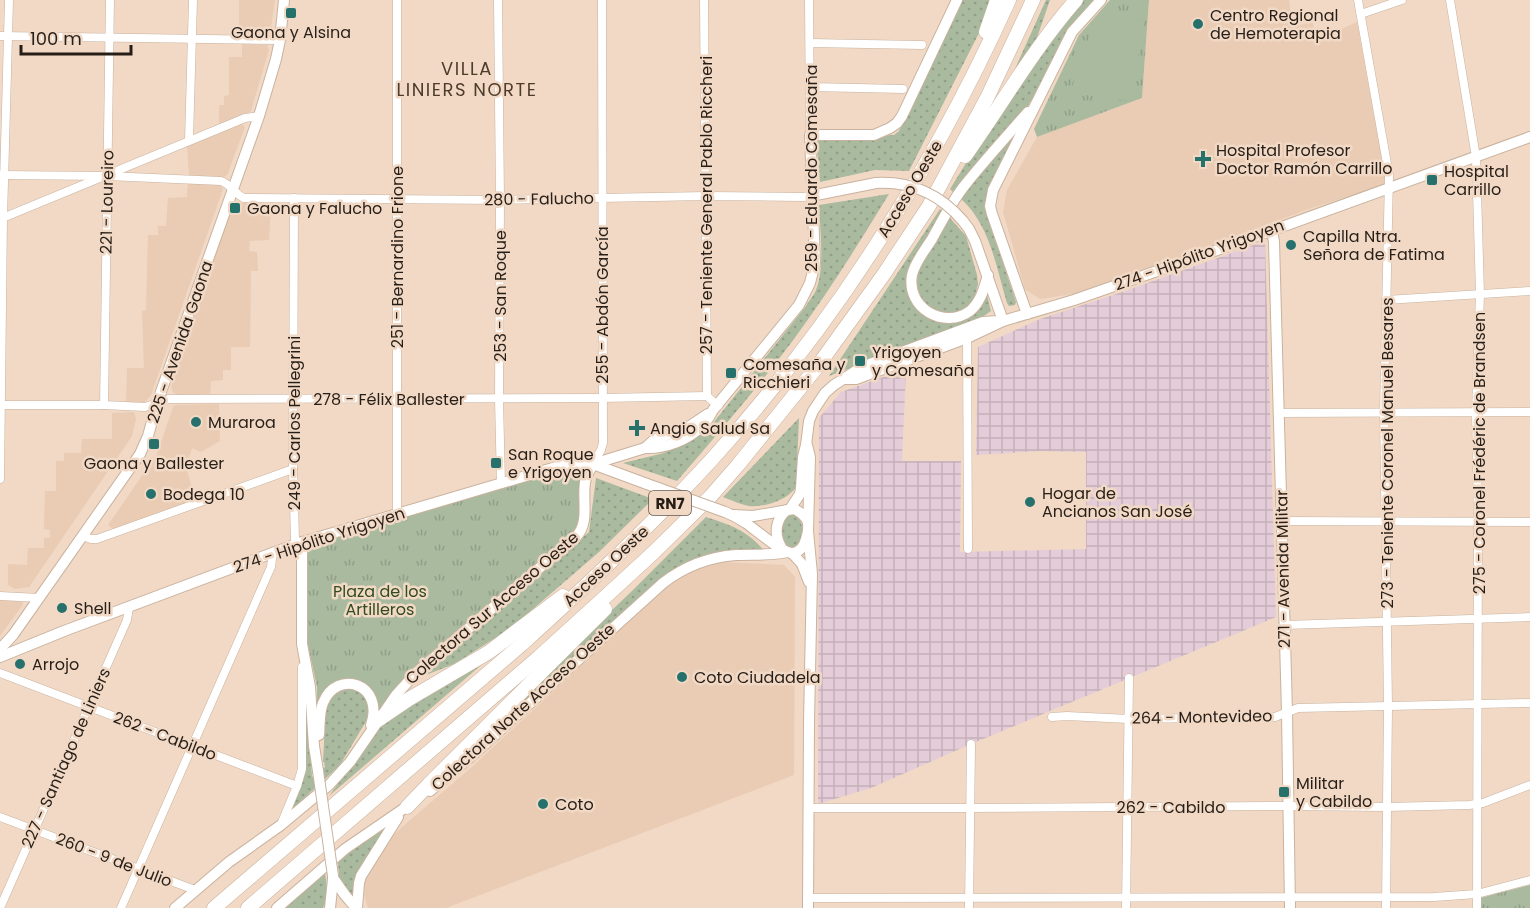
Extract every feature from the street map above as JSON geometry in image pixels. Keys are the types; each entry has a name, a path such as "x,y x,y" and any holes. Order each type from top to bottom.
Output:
{"highway":[{"path":"956,109 998,0"},
{"name":"Acceso Oeste","path":"214,908 522,644 613,560 714,457 799,355 871,254 920,174 956,109 1009,0"},
{"name":"Acceso Oeste","path":"248,908 539,657 653,554 710,497 817,367 852,320 929,206 988,96 1033,0"},
{"path":"929,206 1035,51 1056,22 1076,0"},
{"path":"404,809 608,606 653,554"},
{"path":"378,720 489,652 613,560"}],"street":[{"path":"0,479 4,36 9,0"},
{"name":"221 - Loureiro","path":"104,405 110,0"},
{"path":"189,140 193,0"},
{"name":"225 - Avenida Gaona","path":"0,649 13,635 140,454 148,436 157,403 259,116 276,59 284,0"},
{"name":"251 - Bernardino Frione","path":"397,0 397,514"},
{"name":"253 - San Roque","path":"498,0 501,484"},
{"name":"255 - Abdón García","path":"593,464 603,443 602,0"},
{"name":"257 - Teniente General Pablo Riccheri","path":"704,0 707,396"},
{"name":"259 - Eduardo Comesaña","path":"716,408 799,305 813,274 815,263 811,196 809,0"},
{"path":"810,135 874,135 897,123 957,0"},
{"path":"1027,314 994,221 990,206 991,199 995,184 1072,32 1101,0"},
{"name":"273 - Teniente Coronel Manuel Besares","path":"1359,0 1389,175 1384,412 1388,622 1386,908"},
{"path":"1361,14 1402,0"},
{"name":"275 - Coronel Frédéric de Brandsen","path":"1450,0 1476,157 1480,294 1476,412 1477,908"},
{"path":"4,36 280,40"},
{"path":"810,43 922,45"},
{"path":"810,87 903,89"},
{"path":"988,275 983,292 975,305 953,318 936,317 923,309 915,298 912,283 915,267 958,195 1040,98"},
{"path":"1,219 244,118 259,116"},
{"name":"274 - Hipólito Yrigoyen","path":"843,379 856,379 967,338 1003,321 1074,300 1530,137"},
{"name":"280 - Falucho","path":"2,175 107,176 220,181 244,198 500,200 706,196 803,197 876,183 901,184 924,191 946,203 969,229 988,275 1003,321"},
{"name":"249 - Carlos Pellegrini","path":"281,825 297,786 302,763 302,547 295,539 293,469 294,198"},
{"name":"271 - Avenida Militar","path":"1272,230 1285,625 1290,902"},
{"path":"1386,300 1530,291"},
{"name":"274 - Hipólito Yrigoyen","path":"806,445 809,421 825,393 862,367 982,322 1003,321"},
{"path":"967,338 968,549"},
{"path":"707,396 716,408"},
{"name":"278 - Félix Ballester","path":"1,405 145,406 169,399 499,399 707,396"},
{"name":"274 - Hipólito Yrigoyen","path":"0,657 299,543 563,465 593,464 645,448 654,440 690,426 716,408"},
{"path":"1279,413 1530,412"},
{"path":"593,464 728,513 787,551 801,549 807,539 810,457 806,445"},
{"path":"806,445 800,494 780,518 777,530 778,542 801,564 811,585"},
{"name":"Colectora Sur Acceso Oeste","path":"175,908 229,862 281,825 334,780 350,762 396,694 416,673 579,533 584,523 585,481 593,464"},
{"path":"83,536 91,540 97,539 293,469"},
{"path":"728,513 753,516 789,509 805,516 808,527 811,557 808,903 969,897 1290,902 1477,894 1530,880"},
{"path":"1282,521 1530,522"},
{"name":"Colectora Norte Acceso Oeste","path":"277,908 345,849 452,773 676,572 692,564 714,558 735,555 774,555 787,551"},
{"path":"121,908 271,567 273,552"},
{"path":"0,596 39,598"},
{"name":"227 - Santiago de Liniers","path":"0,908 127,620 129,607"},
{"path":"1285,625 1530,617"},
{"name":"249 - Carlos Pellegrini","path":"302,644 310,687 318,770 333,877 331,908"},
{"name":"262 - Cabildo","path":"0,673 297,786"},
{"path":"1126,908 1129,678"},
{"path":"318,770 321,710 327,696 337,687 353,684 366,691 372,699 374,714 366,737"},
{"name":"264 - Montevideo","path":"1052,717 1129,719 1275,717 1298,708 1530,703"},
{"path":"969,908 971,744"},
{"name":"262 - Cabildo","path":"808,808 1476,805 1530,785"},
{"path":"331,908 341,901 355,906 361,876 404,809"},
{"name":"260 - 9 de Julio","path":"0,817 195,890"},
{"name":"249 - Carlos Pellegrini","path":"333,877 355,906"}],"shaded area":[{"path":"239,0 275,0 271,28 267,37 239,37"},
{"name":"Hospital Profesor Doctor Ramón Carrillo","path":"1149,0 1289,0 1292,28 1312,21 1318,40 1357,22 1386,181 1384,185 1312,208 1079,293 1040,299 1025,289 1003,212 1007,190 1037,137 1142,98"},
{"path":"242,44 267,45 269,50 251,111 219,125 219,105 224,105 224,96 229,95 229,57 242,57"},
{"path":"241,123 245,127 226,176 219,178 189,175 187,145"},
{"path":"188,182 219,184 223,189 151,395 145,402 126,402 127,368 144,368 142,311 146,310 148,235 158,235 158,226 166,226 168,198 187,197"},
{"path":"239,203 271,203 269,240 250,241 249,251 257,252 258,271 251,271 250,347 231,347 231,370 223,370 223,380 211,381 210,394 177,395 171,387 231,208"},
{"path":"1265,241 1276,617 871,788 818,804 819,418 841,392 906,369 902,461 961,461 960,552 1086,549 1086,452 1040,451 976,455 978,347 1040,319"},
{"path":"219,404 220,441 201,452 192,448 185,469 195,500 113,529 108,525 157,454 173,407 175,405"},
{"path":"134,412 136,419 132,436 29,587 15,589 8,585 8,564 27,565 28,548 44,548 44,538 50,538 50,530 44,529 45,491 56,491 56,461 64,461 64,453 81,453 82,439 112,439 112,413"},
{"name":"Coto Ciudadela","path":"720,562 784,565 795,577 794,775 446,908 368,908 364,888 366,878 390,839 401,828 473,766 664,588 682,573"},
{"path":"0,600 17,600 23,603 0,636"}],"green space":[{"path":"960,0 991,0 979,33 909,171 875,170 820,182 816,140 894,135 899,131"},
{"path":"1046,0 1050,0 1032,52 1005,91"},
{"path":"1080,0 1096,0 1025,110 955,194 950,189 999,110"},
{"path":"1110,0 1149,0 1142,98 1037,137 1034,129 1079,35"},
{"path":"1096,16 1145,20 1130,101 1070,93"},
{"path":"1016,132 994,179 992,230 1016,302 1015,305 1009,306 985,233 970,208 960,198"},
{"path":"889,194 842,270 791,343 677,481 623,463 664,453 710,427 806,306 819,281 821,248 819,205"},
{"path":"940,209 945,213 910,272 919,311 956,322 986,291 991,311 978,320 829,376"},
{"path":"949,217 966,236 978,284 969,306 958,314 940,315 920,301 916,274"},
{"path":"799,418 796,488 782,499 760,506 743,505 723,497"},
{"name":"Plaza de los Artilleros","path":"573,467 579,469 582,475 581,521 575,531 409,673 378,713 358,682 317,701 317,687 306,636 307,548 311,543"},
{"path":"596,478 653,499 599,552 511,628 454,664 418,678 589,532"},
{"path":"792,513 801,522 802,531 798,544 791,548 782,546 781,522"},
{"path":"706,517 739,530 753,539 766,553 678,567 474,750 525,693"},
{"path":"487,660 329,796 378,730 405,705"},
{"path":"305,674 312,777 325,767 323,762 326,704 332,694 347,687 361,692 370,706 368,718 340,765 288,813 299,788"},
{"path":"381,830 383,831 354,895 345,890 338,876 338,863 325,874 327,896 323,908 282,908 338,859"},
{"path":"1530,885 1530,908 1480,908 1480,898"}],"place":[{"name":"Gaona y Alsina","path":"291,13"},
{"name":"Centro Regional de Hemoterapia","path":"1198,24"},
{"name":"Hospital Profesor Doctor Ramón Carrillo","path":"1203,159"},
{"name":"Hospital Carrillo","path":"1432,180"},
{"name":"Gaona y Falucho","path":"235,208"},
{"name":"Capilla Ntra. Señora de Fatima","path":"1291,245"},
{"name":"Yrigoyen y Comesaña","path":"860,361"},
{"name":"Comesaña y Ricchieri","path":"731,373"},
{"name":"Muraroa","path":"196,422"},
{"name":"Angio Salud Sa","path":"637,428"},
{"name":"Gaona y Ballester","path":"154,444"},
{"name":"San Roque e Yrigoyen","path":"496,463"},
{"name":"Bodega 10","path":"151,494"},
{"name":"Hogar de Ancianos San José","path":"1030,502"},
{"name":"Shell","path":"62,608"},
{"name":"Arrojo","path":"20,664"},
{"name":"Coto Ciudadela","path":"682,677"},
{"name":"Militar y Cabildo","path":"1284,792"},
{"name":"Coto","path":"543,804"}],"district":[{"name":"VILLA LINIERS NORTE","path":"467,78"}]}
